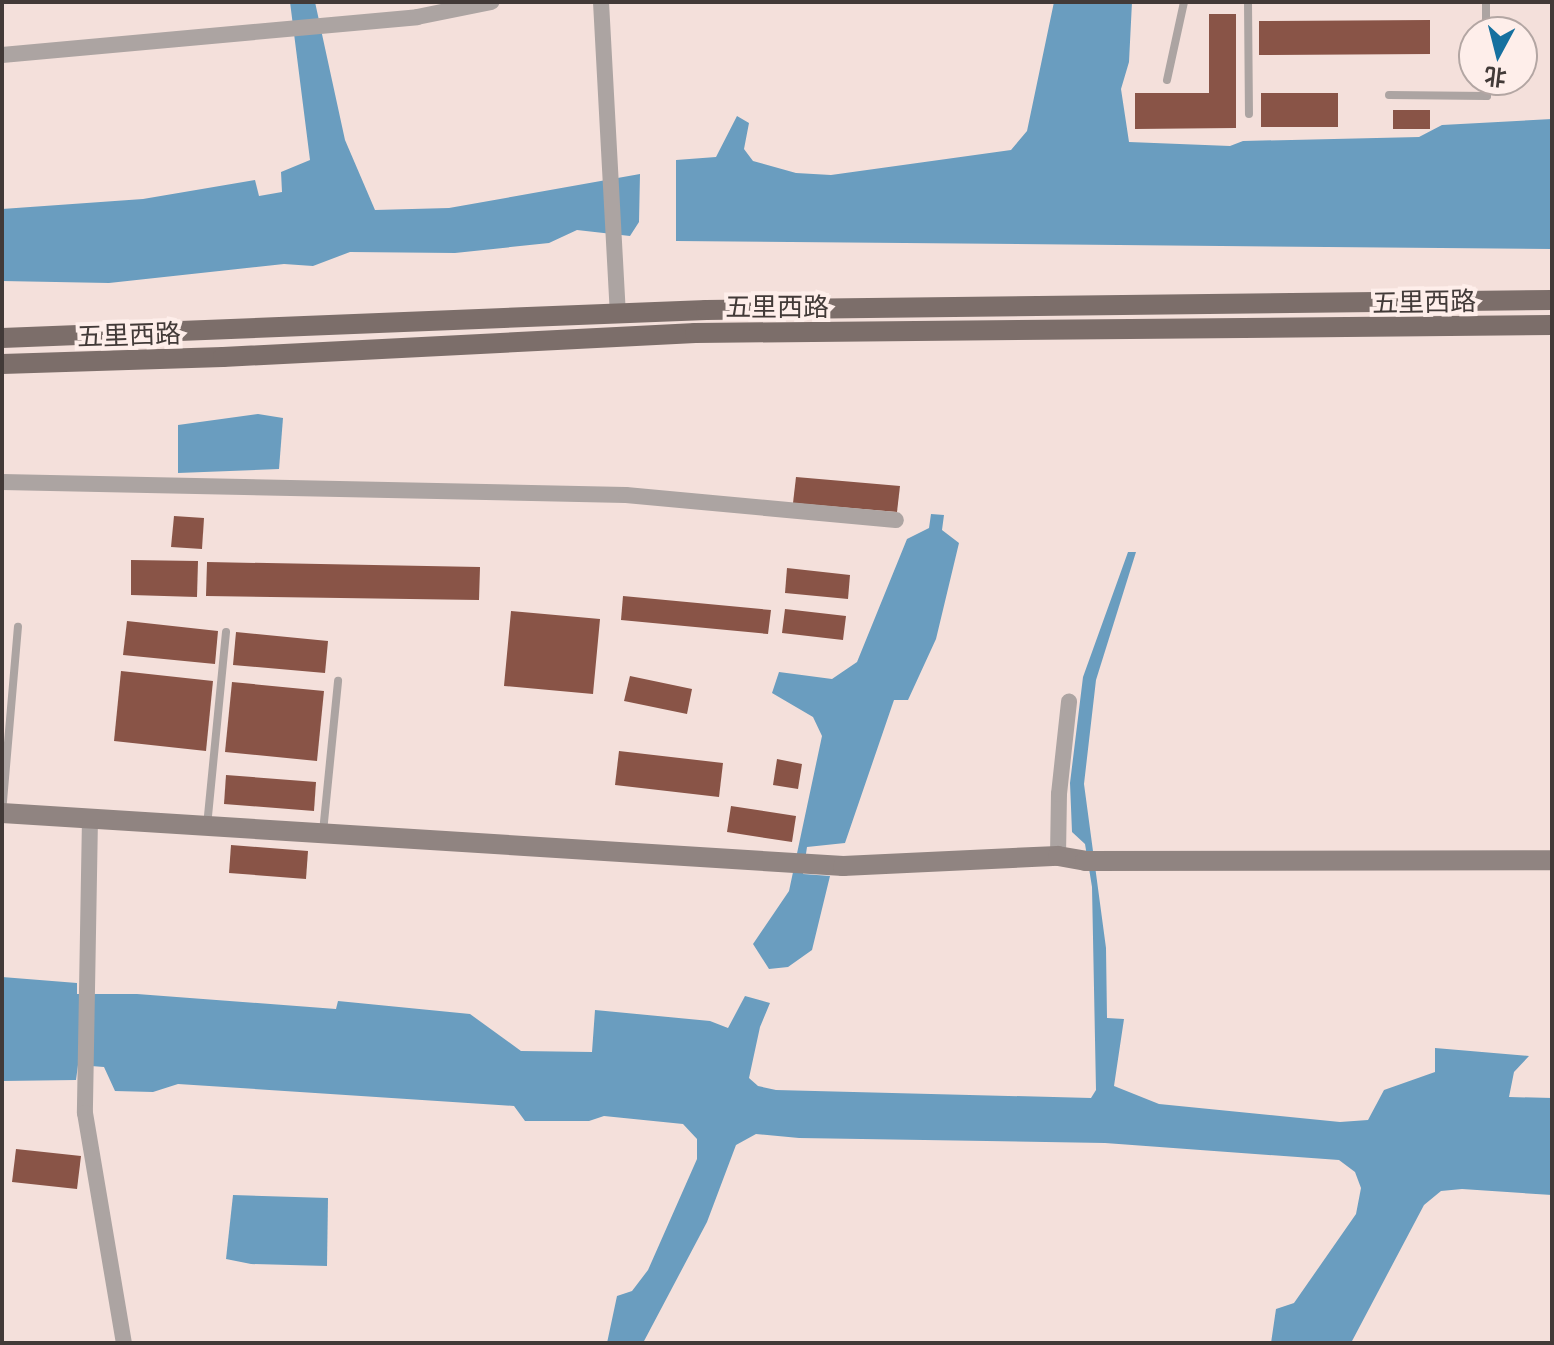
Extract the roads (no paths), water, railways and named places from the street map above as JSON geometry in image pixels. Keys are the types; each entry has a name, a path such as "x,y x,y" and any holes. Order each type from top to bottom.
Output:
{"main road":[{"name":"五里西路","path":"2,338 618,314 1552,300"},
{"name":"五里西路","path":"2,364 223,357 695,333 1552,325"},
{"path":"2,813 843,866 1058,856 1085,861 1552,860"}],"street":[{"path":"2,55 337,26 416,10 491,2"},
{"path":"601,2 618,314"},
{"path":"2,482 626,495 896,520"},
{"path":"1058,856 1059,794 1069,702"},
{"path":"90,818 85,1113 124,1343"}],"lane":[{"path":"1167,80 1184,2"},
{"path":"1248,2 1249,114"},
{"path":"1389,95 1458,96"},
{"path":"2,813 18,627"},
{"path":"207,826 226,632"},
{"path":"322,833 338,681"}],"water":[{"path":"290,2 315,2 345,140 375,210 449,208 640,174 639,222 630,236 577,230 549,243 455,253 350,252 313,266 284,264 109,283 2,281 2,209 143,199 255,180 259,196 282,192 281,172 310,160"},
{"path":"1054,2 1132,2 1129,62 1121,89 1129,142 1230,146 1243,141 1419,137 1442,125 1552,119 1552,249 676,241 676,160 716,157 737,116 749,123 744,149 753,161 796,173 831,175 1011,150 1027,131"},
{"path":"258,414 283,418 279,469 178,473 178,425"},
{"path":"931,514 944,515 942,530 959,543 936,639 908,700 894,700 845,843 807,847 803,874 830,876 812,950 788,967 769,969 753,944 789,891 822,736 813,717 772,693 779,672 832,679 857,662 907,539 929,528"},
{"path":"1128,552 1136,552 1096,680 1084,784 1106,948 1107,1018 1124,1019 1114,1086 1159,1104 1340,1122 1368,1120 1384,1090 1435,1072 1435,1048 1529,1056 1514,1072 1509,1097 1552,1098 1552,1195 1462,1189 1441,1191 1424,1205 1351,1343 1271,1343 1276,1309 1294,1303 1356,1214 1361,1188 1355,1172 1339,1160 1105,1143 799,1138 756,1134 736,1145 707,1222 643,1343 607,1343 617,1296 632,1291 648,1270 697,1159 697,1139 683,1124 604,1116 589,1121 525,1121 514,1106 178,1084 153,1092 115,1091 104,1067 78,1065 76,1080 2,1081 2,977 77,983 77,994 137,994 336,1009 338,1001 470,1014 521,1051 592,1052 595,1010 710,1021 728,1028 745,996 770,1003 760,1027 749,1078 758,1086 776,1090 1091,1098 1096,1090 1092,887 1085,844 1072,832 1070,783 1083,677"},
{"path":"233,1195 328,1198 327,1266 251,1264 226,1259"}]}
